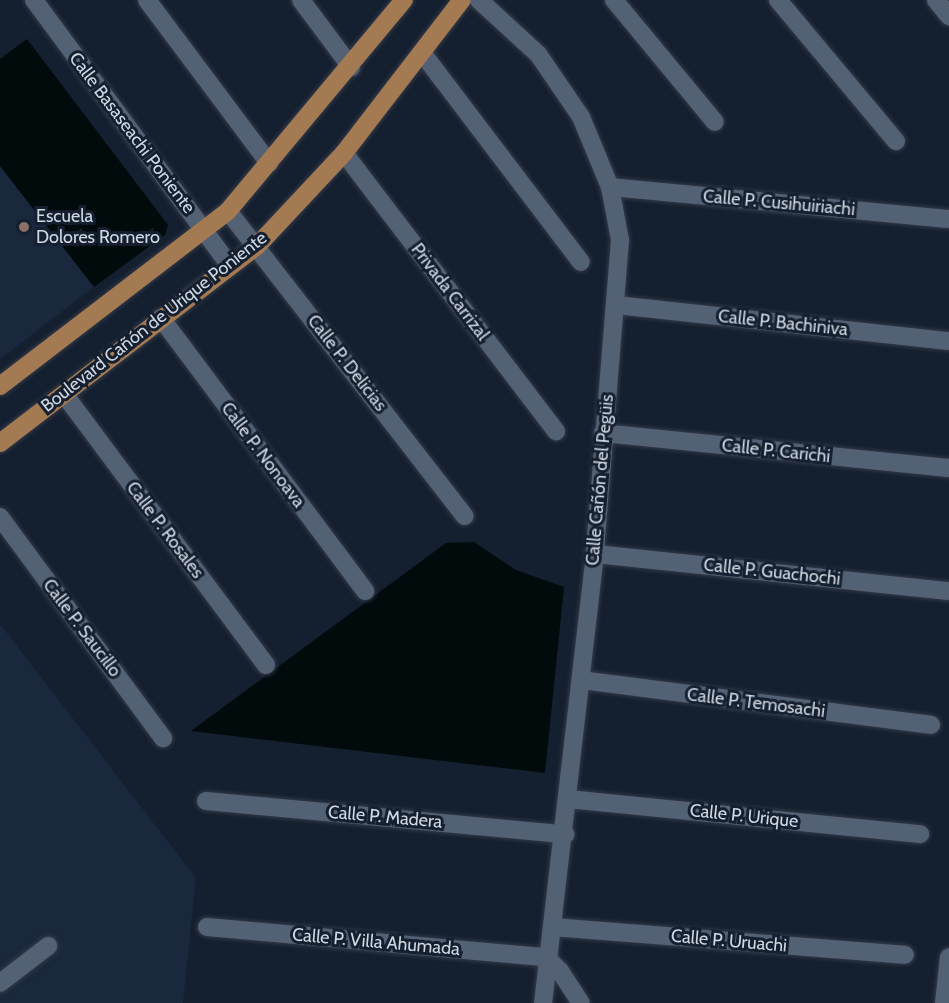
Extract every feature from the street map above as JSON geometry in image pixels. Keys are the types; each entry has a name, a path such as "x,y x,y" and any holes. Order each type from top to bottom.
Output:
{"main road":[{"path":"0,386 228,211 351,67 404,0"},
{"name":"Boulevard Cañón de Urique Poniente","path":"0,443 257,246 344,153 423,54 462,0"}],"street":[{"name":"Calle Basaseachi Poniente","path":"34,0 230,266"},
{"path":"147,0 269,163"},
{"path":"301,0 351,67"},
{"name":"Calle Cañón del Pegüis","path":"479,0 520,34 557,81 581,117 610,187 620,240 595,554 565,834 546,957 543,1003"},
{"path":"614,0 715,122"},
{"path":"778,0 896,141"},
{"path":"936,0 949,16"},
{"path":"423,54 581,262"},
{"name":"Privada Carrizal","path":"344,153 556,431"},
{"name":"Calle P. Cusihuiriachi","path":"610,187 949,219"},
{"name":"Calle P. Delicias","path":"228,211 465,516"},
{"name":"Calle P. Bachiniva","path":"616,305 949,341"},
{"name":"Calle P. Nonoava","path":"161,318 365,591"},
{"name":"Calle P. Rosales","path":"64,394 266,665"},
{"name":"Calle P. Carichi","path":"603,433 949,468"},
{"name":"Calle P. Saucillo","path":"0,518 164,738"},
{"name":"Calle P. Guachochi","path":"595,554 949,591"},
{"name":"Calle P. Temosachi","path":"581,680 931,725"},
{"name":"Calle P. Urique","path":"568,799 920,834"},
{"name":"Calle P. Madera","path":"206,801 565,834"},
{"name":"Calle P. Villa Ahumada","path":"207,927 546,957"},
{"name":"Calle P. Uruachi","path":"552,927 905,955"},
{"path":"0,983 48,946"},
{"path":"546,957 560,971 581,1003"},
{"path":"944,1003 949,957"}],"shaded area":[{"path":"27,39 168,225 165,235 94,287 0,166 0,59"},
{"name":"Escuela Dolores Romero","path":"0,166 94,287 0,359"},
{"path":"474,542 516,570 564,587 545,773 191,731 446,543"},
{"path":"0,624 196,878 183,1003 0,1003"}],"place":[{"name":"Escuela Dolores Romero","path":"24,227"}]}
